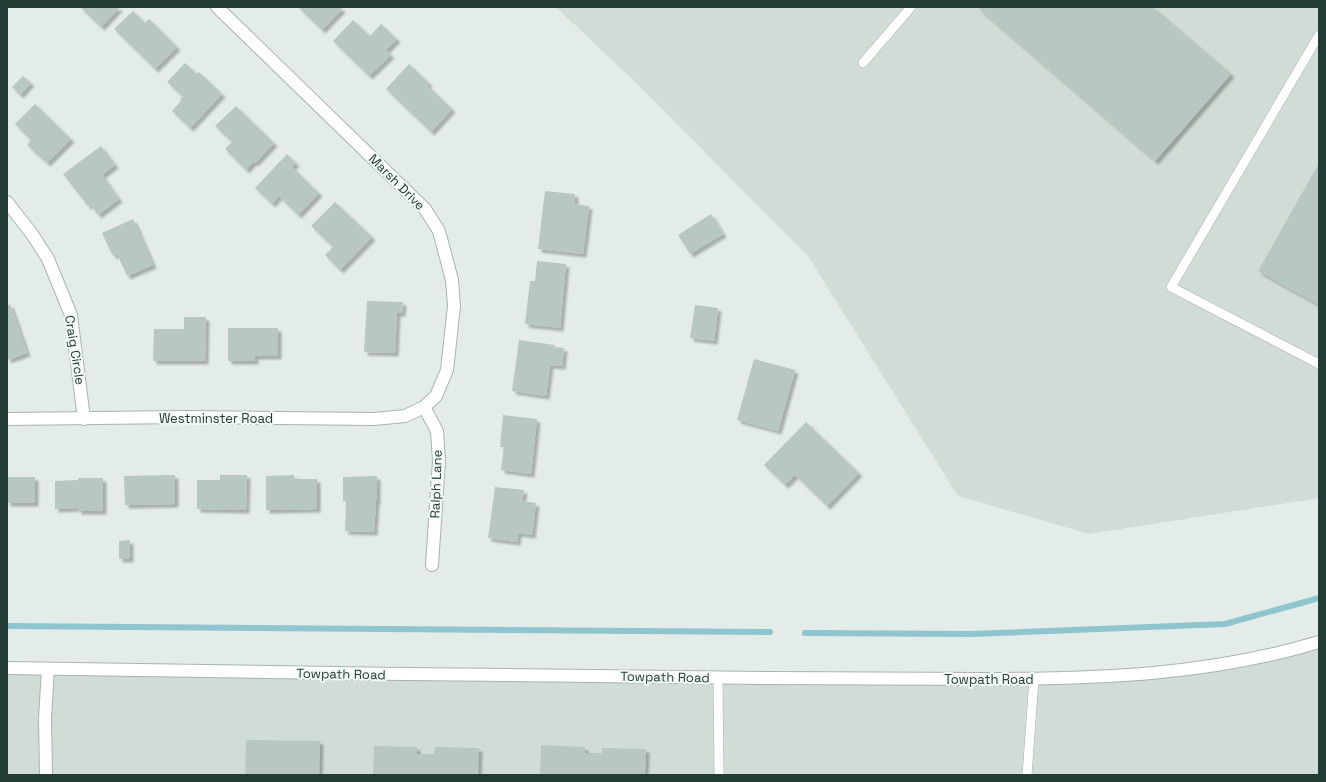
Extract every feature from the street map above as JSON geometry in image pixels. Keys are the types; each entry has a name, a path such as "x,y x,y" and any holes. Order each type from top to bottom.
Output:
{"street":[{"name":"Marsh Drive","path":"217,7 425,208 439,231 452,280 454,306 447,370 436,396 424,407"},
{"name":"Craig Circle","path":"7,202 32,234 48,259 71,315 84,419"},
{"name":"Westminster Road","path":"7,419 185,417 374,419 405,416 424,407"},
{"name":"Ralph Lane","path":"424,407 436,431 439,461 432,565"},
{"name":"Towpath Road","path":"7,668 718,678 1034,679 1151,674 1223,665 1259,658 1319,642"},
{"path":"46,775 45,718 48,669"}],"lane":[{"path":"863,63 911,7"},
{"path":"1319,35 1171,287 1319,364"},
{"path":"718,678 719,775"},
{"path":"1027,775 1034,679"}],"shaded area":[{"path":"556,7 1319,7 1319,498 1089,534 958,496 808,256 636,83"},
{"path":"1319,642 1319,775 7,775 7,668 1122,676"}],"building":[{"path":"80,7 120,7 101,27"},
{"path":"298,7 340,7 342,9 322,30"},
{"path":"981,7 1153,7 1231,74 1155,161 979,9"},
{"path":"133,11 145,23 149,19 177,47 155,69 114,29"},
{"path":"353,20 370,36 381,24 397,39 386,50 391,55 369,76 333,41"},
{"path":"185,63 197,74 199,72 222,94 190,128 172,111 183,97 167,82"},
{"path":"409,64 429,83 427,85 452,109 431,132 386,89"},
{"path":"23,76 31,83 20,95 12,87"},
{"path":"35,104 71,139 47,163 27,145 31,140 15,124"},
{"path":"236,106 274,143 255,163 254,161 246,170 225,149 232,142 215,126"},
{"path":"101,146 115,165 102,175 119,199 98,215 90,204 88,206 63,174"},
{"path":"287,154 296,163 292,167 319,193 298,215 279,196 272,204 255,188"},
{"path":"1319,163 1319,305 1258,271"},
{"path":"545,191 575,194 575,204 589,206 583,254 538,249"},
{"path":"335,202 372,237 340,270 325,255 333,247 311,226"},
{"path":"711,214 723,234 690,254 678,235"},
{"path":"133,219 153,265 127,276 117,254 113,256 102,233"},
{"path":"537,261 566,264 560,328 525,324 530,281 535,281"},
{"path":"367,301 403,302 402,313 397,313 395,353 364,352"},
{"path":"10,304 27,353 7,360 7,306"},
{"path":"695,305 718,308 714,341 690,338"},
{"path":"184,317 206,317 205,361 153,361 154,329 184,329"},
{"path":"228,328 278,328 278,356 255,356 255,361 228,361"},
{"path":"519,340 555,345 554,347 564,348 562,366 550,365 546,396 512,391"},
{"path":"754,359 795,370 778,431 737,420"},
{"path":"503,415 537,419 531,474 501,470 504,447 500,447"},
{"path":"806,422 859,473 827,506 795,475 785,485 764,465"},
{"path":"175,475 175,504 125,505 124,476"},
{"path":"220,475 247,475 246,510 197,509 197,480 220,480"},
{"path":"294,475 294,479 317,479 317,509 266,510 266,476"},
{"path":"377,476 377,501 374,532 345,531 346,501 343,501 343,477"},
{"path":"7,477 35,477 35,503 7,503"},
{"path":"78,478 103,478 103,511 78,511 78,508 55,509 55,481 78,480"},
{"path":"495,487 524,490 522,501 536,503 532,535 518,533 517,542 488,538"},
{"path":"130,540 130,559 119,559 119,541"},
{"path":"246,740 320,741 319,775 245,775"},
{"path":"541,745 585,747 585,753 602,753 602,748 646,749 645,775 540,775"},
{"path":"374,746 417,747 417,754 434,754 435,747 479,748 478,775 373,775"}],"waterway":[{"path":"805,633 971,634 1225,624 1319,598"},
{"path":"7,626 770,632"}]}
